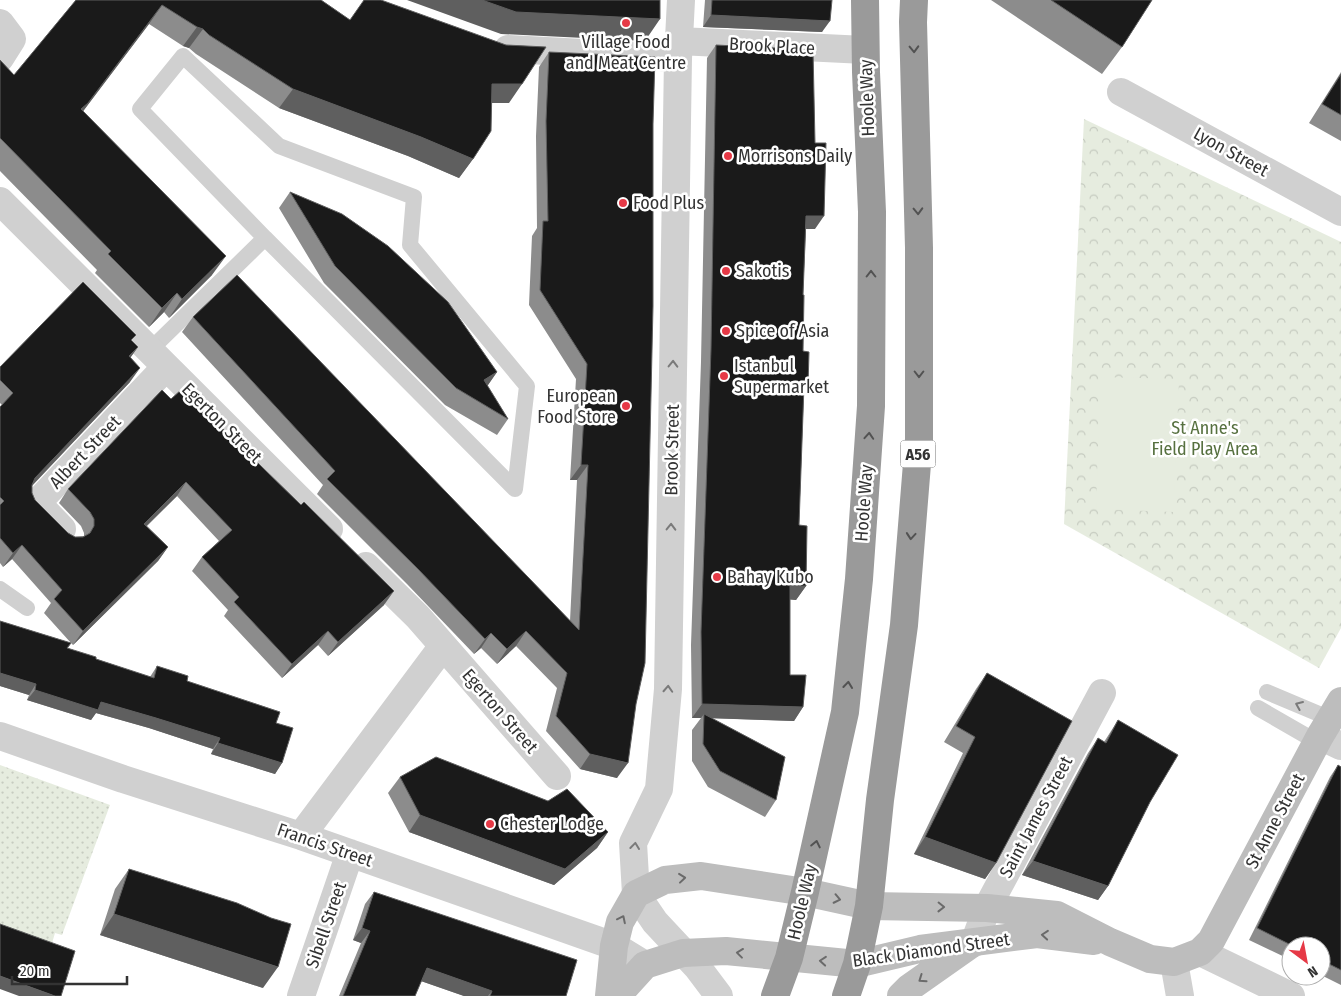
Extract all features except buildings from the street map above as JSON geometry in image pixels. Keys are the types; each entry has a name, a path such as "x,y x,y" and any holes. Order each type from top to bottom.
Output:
{"highway":[{"name":"Hoole Way","path":"775,996 789,958 845,712 860,569 871,406 872,212 865,50 865,0"},
{"name":"A56","path":"846,996 857,964 869,906 880,800 904,625 919,439 919,248 914,0"}],"street":[{"name":"Brook Street","path":"636,894 633,843 659,789 668,689 678,50 681,0"},
{"path":"0,23 12,39 0,58"},
{"name":"Brook Place","path":"481,43 498,49 865,50"},
{"name":"Lyon Street","path":"1122,92 1341,212"},
{"name":"Egerton Street","path":"0,201 418,618 557,776"},
{"name":"Albert Street","path":"69,536 37,503 158,359"},
{"path":"301,836 443,646"},
{"name":"Saint James Street","path":"974,943 987,908 1102,693"},
{"name":"St Anne Street","path":"1205,946 1330,729"},
{"name":"Francis Street","path":"0,736 123,779 301,836 614,946 645,966"},
{"name":"Sibell Street","path":"301,996 350,853"},
{"name":"Black Diamond Street","path":"636,894 665,880 701,876 805,892 869,906 987,908 1058,915 1110,942 1150,959 1174,962 1205,946"},
{"path":"609,996 614,946 620,922 636,894 656,922 698,968 718,996"},
{"name":"Black Diamond Street","path":"617,996 645,966 683,953 726,951 857,964 920,949 1037,934 1110,942"},
{"path":"901,996 909,988 974,943"},
{"path":"1205,946 1290,996"},
{"path":"1174,962 1180,996"}],"lane":[{"path":"183,56 279,146 414,198 410,245 526,386 516,489 404,378 265,238 140,110 183,56"},
{"path":"158,359 265,238"},
{"path":"0,589 27,608"},
{"path":"1267,692 1330,729"},
{"path":"1258,708 1330,729"}],"green space":[{"name":"St Anne's Field Play Area","path":"1084,119 1341,242 1341,628 1319,668 1064,524"},
{"path":"1100,377 1179,379 1174,512 1096,509"},
{"path":"0,765 110,805 62,935 55,933 50,950 0,932"}],"place":[{"name":"Village Food and Meat Centre","path":"626,23"},
{"name":"Morrisons Daily","path":"728,156"},
{"name":"Food Plus","path":"623,203"},
{"name":"Sakotis","path":"726,271"},
{"name":"Spice of Asia","path":"726,331"},
{"name":"Istanbul Supermarket","path":"724,376"},
{"name":"European Food Store","path":"626,406"},
{"name":"Bahay Kubo","path":"717,577"},
{"name":"Chester Lodge","path":"490,824"}]}
